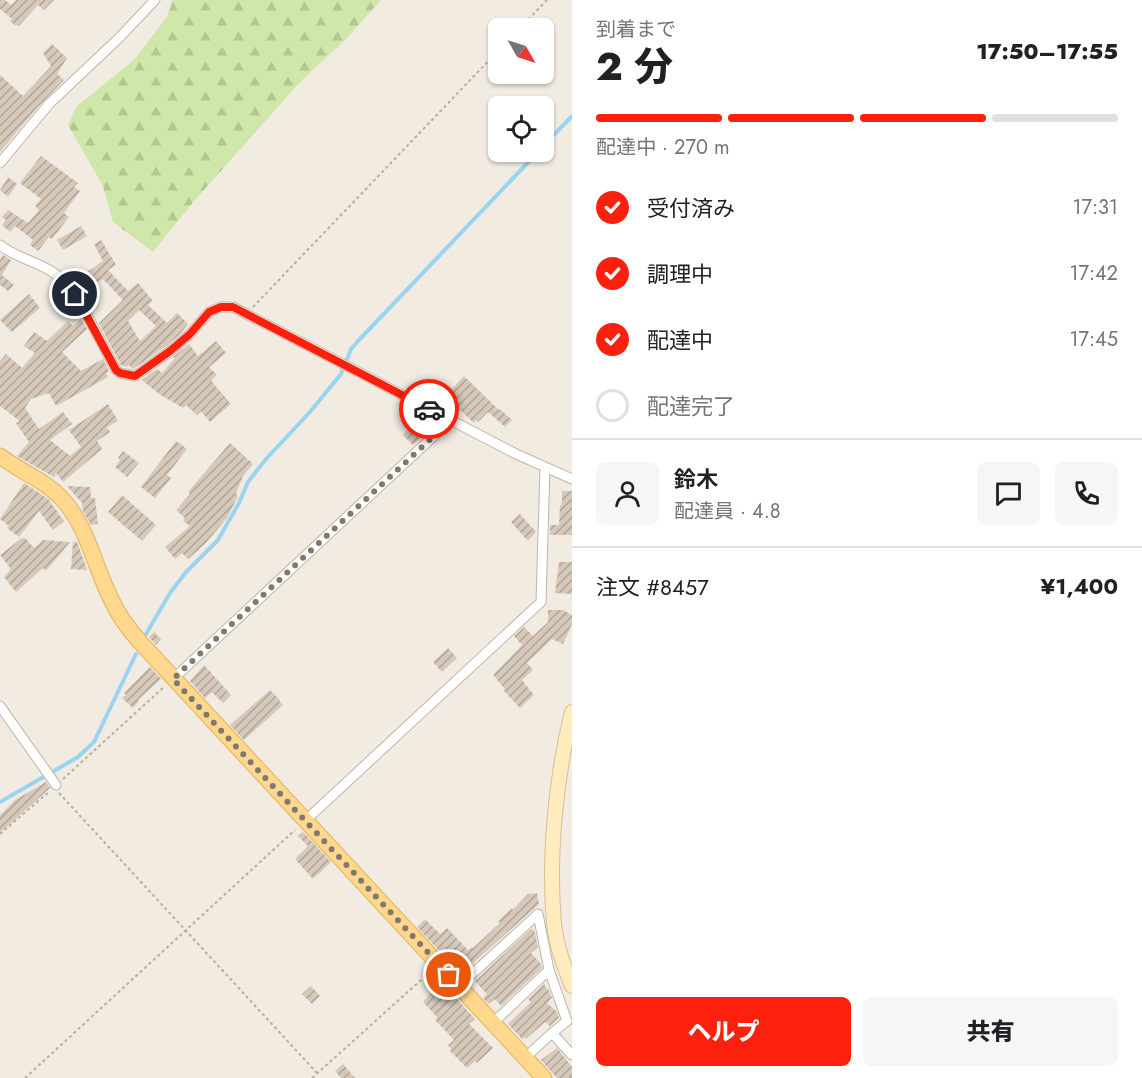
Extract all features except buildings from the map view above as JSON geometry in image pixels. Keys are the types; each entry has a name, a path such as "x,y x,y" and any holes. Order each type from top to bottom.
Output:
{"main road":[{"path":"0,456 48,485 66,503 86,539 110,599 136,638 544,1078"},
{"path":"572,711 563,746 555,826 553,888 554,925 563,962 572,986"}],"street":[{"path":"0,163 49,104 124,33 155,0"},
{"path":"0,245 19,257 53,272 66,282 75,294 116,370 120,373 135,376 170,351 213,310 227,306 248,313 451,420 572,479"},
{"path":"173,679 451,420"},
{"path":"306,820 541,602 545,467"},
{"path":"0,706 56,785"},
{"path":"459,986 538,914 549,970 567,1021 526,1057"},
{"path":"494,1022 549,970"},
{"path":"552,1033 572,1055"}],"path":[{"path":"530,18 547,0"},
{"path":"248,313 488,61"},
{"path":"56,785 173,679"},
{"path":"0,834 54,787 317,1073"},
{"path":"25,1078 306,820"},
{"path":"312,1078 439,964"}],"green space":[{"path":"173,0 381,0 344,41 302,80 194,201 153,252 113,222 103,186 68,125 76,107 134,60 167,17"}],"waterway":[{"path":"554,135 572,116"},
{"path":"146,634 170,593 186,572 218,540 248,482 341,374 351,349 529,162"},
{"path":"0,802 78,757 94,742 136,654"}],"way so far":[{"path":"429,409 451,420 173,679 449,975"}],"route":[{"path":"75,294 116,370 120,373 135,376 190,334 209,312 227,306 248,313 429,409"}]}
